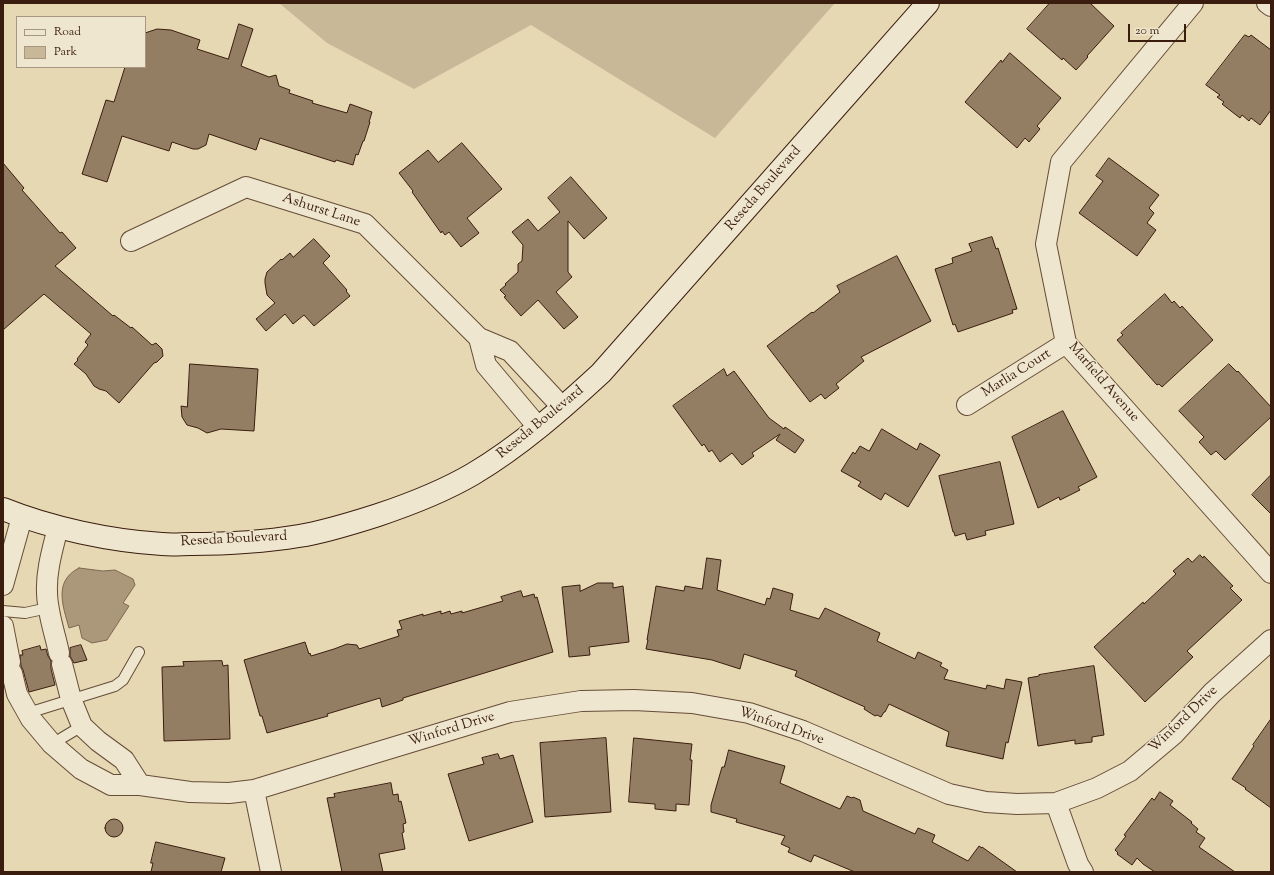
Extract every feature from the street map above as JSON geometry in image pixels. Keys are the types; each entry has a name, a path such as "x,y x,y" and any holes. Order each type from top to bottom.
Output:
{"main road":[{"name":"Reseda Boulevard","path":"12,513 58,527 112,538 162,544 256,542 301,536 383,514 439,491 472,474 506,453 563,408 602,373 928,3"}],"street":[{"name":"Marfield Avenue","path":"1193,3 1061,162 1046,244 1066,343 1271,573"},
{"path":"1267,3 1271,6"},
{"name":"Ashurst Lane","path":"131,241 246,187 365,224 479,338 510,351 563,408"},
{"path":"479,338 486,365 538,427"},
{"name":"Marlia Court","path":"967,405 1066,343"},
{"path":"3,585 12,513"},
{"path":"58,527 47,576 48,608 71,699 82,726 98,742 124,760 140,785"},
{"name":"Winford Drive","path":"3,626 17,694 31,719 52,744 81,769 111,784 140,785 190,792 229,794 254,790 510,712 581,701 634,700 692,703 749,713 803,732 949,794 986,802 1017,804 1056,803 1097,788 1130,771 1174,734 1212,693 1271,640"},
{"path":"254,790 271,872"},
{"path":"1056,803 1078,864 1083,872"}],"lane":[{"path":"3,611 25,613 48,608"},
{"path":"28,713 115,686 123,680 139,652"},
{"path":"52,744 82,726"}],"green space":[{"path":"279,3 835,3 715,138 531,25 414,89 327,43"}],"shaded area":[{"path":"79,568 103,571 115,570 133,579 135,585 123,603 129,606 107,640 92,643 82,638 79,625 69,628 64,611 62,595 63,587 71,573"}],"building":[{"path":"1050,3 1090,3 1114,26 1076,70 1063,58 1062,60 1027,29"},
{"path":"239,24 253,29 241,66 269,77 276,75 279,86 290,90 289,93 313,101 312,103 347,113 350,104 372,112 364,141 358,155 356,154 353,165 336,160 335,162 260,138 256,150 209,134 206,145 198,149 193,149 172,142 169,151 122,136 107,182 82,174 106,100 114,102 125,68 146,68 146,33 157,29 171,30 200,40 197,49 228,59"},
{"path":"1245,35 1249,37 1251,35 1271,50 1271,110 1260,125 1251,118 1249,121 1242,115 1240,118 1222,104 1224,102 1217,97 1220,95 1206,85"},
{"path":"1010,53 1061,98 1037,126 1040,129 1029,142 1025,138 1017,148 965,102 1001,60 1002,62"},
{"path":"462,143 502,189 467,218 479,233 461,247 449,232 445,235 442,231 441,233 399,173 428,150 438,162"},
{"path":"1109,158 1159,195 1149,208 1154,213 1147,223 1156,230 1137,256 1079,213 1103,181 1096,176"},
{"path":"3,163 24,188 22,190 60,233 62,232 76,248 55,266 113,316 114,315 131,328 132,327 152,345 156,343 162,349 163,356 154,363 119,403 106,391 94,386 86,374 74,364 88,345 85,342 91,334 44,294 3,330"},
{"path":"571,177 607,218 584,239 568,221 568,272 572,277 556,292 578,317 564,329 538,300 521,316 504,297 506,296 500,290 518,272 518,264 522,261 523,245 512,232 528,219 538,231 560,212 548,198"},
{"path":"992,237 996,249 998,248 1017,309 1012,310 1013,313 958,332 955,324 953,325 935,269 953,263 952,258 972,251 969,244"},
{"path":"314,239 330,256 323,263 347,290 346,291 350,296 314,326 304,315 293,324 285,314 266,331 256,319 275,303 267,295 265,279 267,272 290,253 293,257"},
{"path":"897,256 931,321 861,357 864,361 836,384 839,388 825,399 821,394 810,402 767,346 840,292 837,286"},
{"path":"1165,294 1172,303 1174,301 1180,308 1182,306 1213,340 1162,387 1159,384 1157,385 1117,340 1123,335 1121,333"},
{"path":"190,364 258,369 254,431 221,429 207,433 198,428 187,425 182,417 181,406 187,407"},
{"path":"1229,364 1237,372 1238,371 1271,407 1271,417 1225,460 1216,451 1211,455 1199,442 1204,437 1179,411"},
{"path":"724,369 727,376 734,371 769,418 784,429 785,427 804,440 795,453 776,440 780,434 752,453 754,456 742,465 732,453 720,462 712,450 709,452 704,444 702,446 673,406"},
{"path":"1063,411 1097,477 1078,487 1080,490 1060,500 1059,497 1038,508 1012,437"},
{"path":"882,429 917,450 920,443 940,455 908,507 885,493 881,500 858,486 861,482 841,471 853,452 855,454 860,446 869,451"},
{"path":"1000,462 1014,524 985,531 986,535 967,540 965,533 955,536 939,476"},
{"path":"1271,475 1271,514 1252,495"},
{"path":"1200,555 1203,558 1204,556 1233,586 1230,588 1242,600 1187,651 1193,657 1145,702 1094,647 1176,574 1173,571 1188,558 1192,562"},
{"path":"707,558 721,560 717,590 765,605 767,598 770,599 773,588 793,594 790,610 819,619 825,608 880,633 877,641 915,659 918,652 942,663 940,666 948,670 944,679 986,689 987,685 1004,689 1006,679 1022,682 1003,759 946,746 949,732 889,704 881,717 877,715 875,716 864,709 865,707 795,676 797,671 744,654 740,669 712,660 646,649 656,586 684,591 685,586 702,589"},
{"path":"598,583 613,583 613,588 623,586 629,642 589,647 590,655 569,657 562,587 580,585 580,591"},
{"path":"521,591 523,597 534,594 535,598 537,597 553,652 403,698 403,700 382,707 380,698 327,714 328,716 267,733 262,716 260,716 244,660 305,642 311,656 347,644 357,645 359,649 399,636 397,630 402,629 399,621 423,614 423,616 441,611 441,614 450,611 451,614 462,611 462,613 503,601 501,597"},
{"path":"81,645 87,660 74,663 70,656 70,648"},
{"path":"40,646 41,650 46,649 51,661 51,669 55,685 29,692 21,666 20,655 23,655 22,651"},
{"path":"222,661 223,666 228,665 230,739 164,741 162,667 184,666 183,662"},
{"path":"1094,666 1104,735 1092,737 1092,742 1075,744 1075,740 1038,746 1028,678"},
{"path":"1271,719 1271,808 1232,779"},
{"path":"606,738 611,812 545,817 540,743"},
{"path":"634,738 692,744 690,760 692,760 689,805 676,804 676,811 655,809 655,804 629,802"},
{"path":"729,750 785,766 780,783 840,809 847,796 853,797 860,800 863,811 915,834 918,828 935,835 932,842 968,861 979,846 1017,872 855,872 814,855 811,862 788,852 790,848 781,844 785,836 736,822 737,819 711,812 711,805 722,767 724,767"},
{"path":"498,754 500,759 513,755 533,822 469,841 448,774 484,764 482,758"},
{"path":"391,783 393,795 398,794 399,802 401,801 406,823 403,824 404,832 402,833 405,849 379,854 383,872 342,872 327,798 335,797 334,794"},
{"path":"1160,792 1173,801 1170,805 1192,822 1191,823 1198,829 1196,832 1205,838 1199,847 1235,872 1155,872 1137,858 1132,865 1117,854 1118,853 1115,850 1126,836 1124,835 1152,798 1154,800"},
{"path":"110,819 118,819 123,824 121,835 118,837 110,837 105,832 105,824"},
{"path":"156,842 225,858 221,872 151,872 153,863 151,863"}]}
